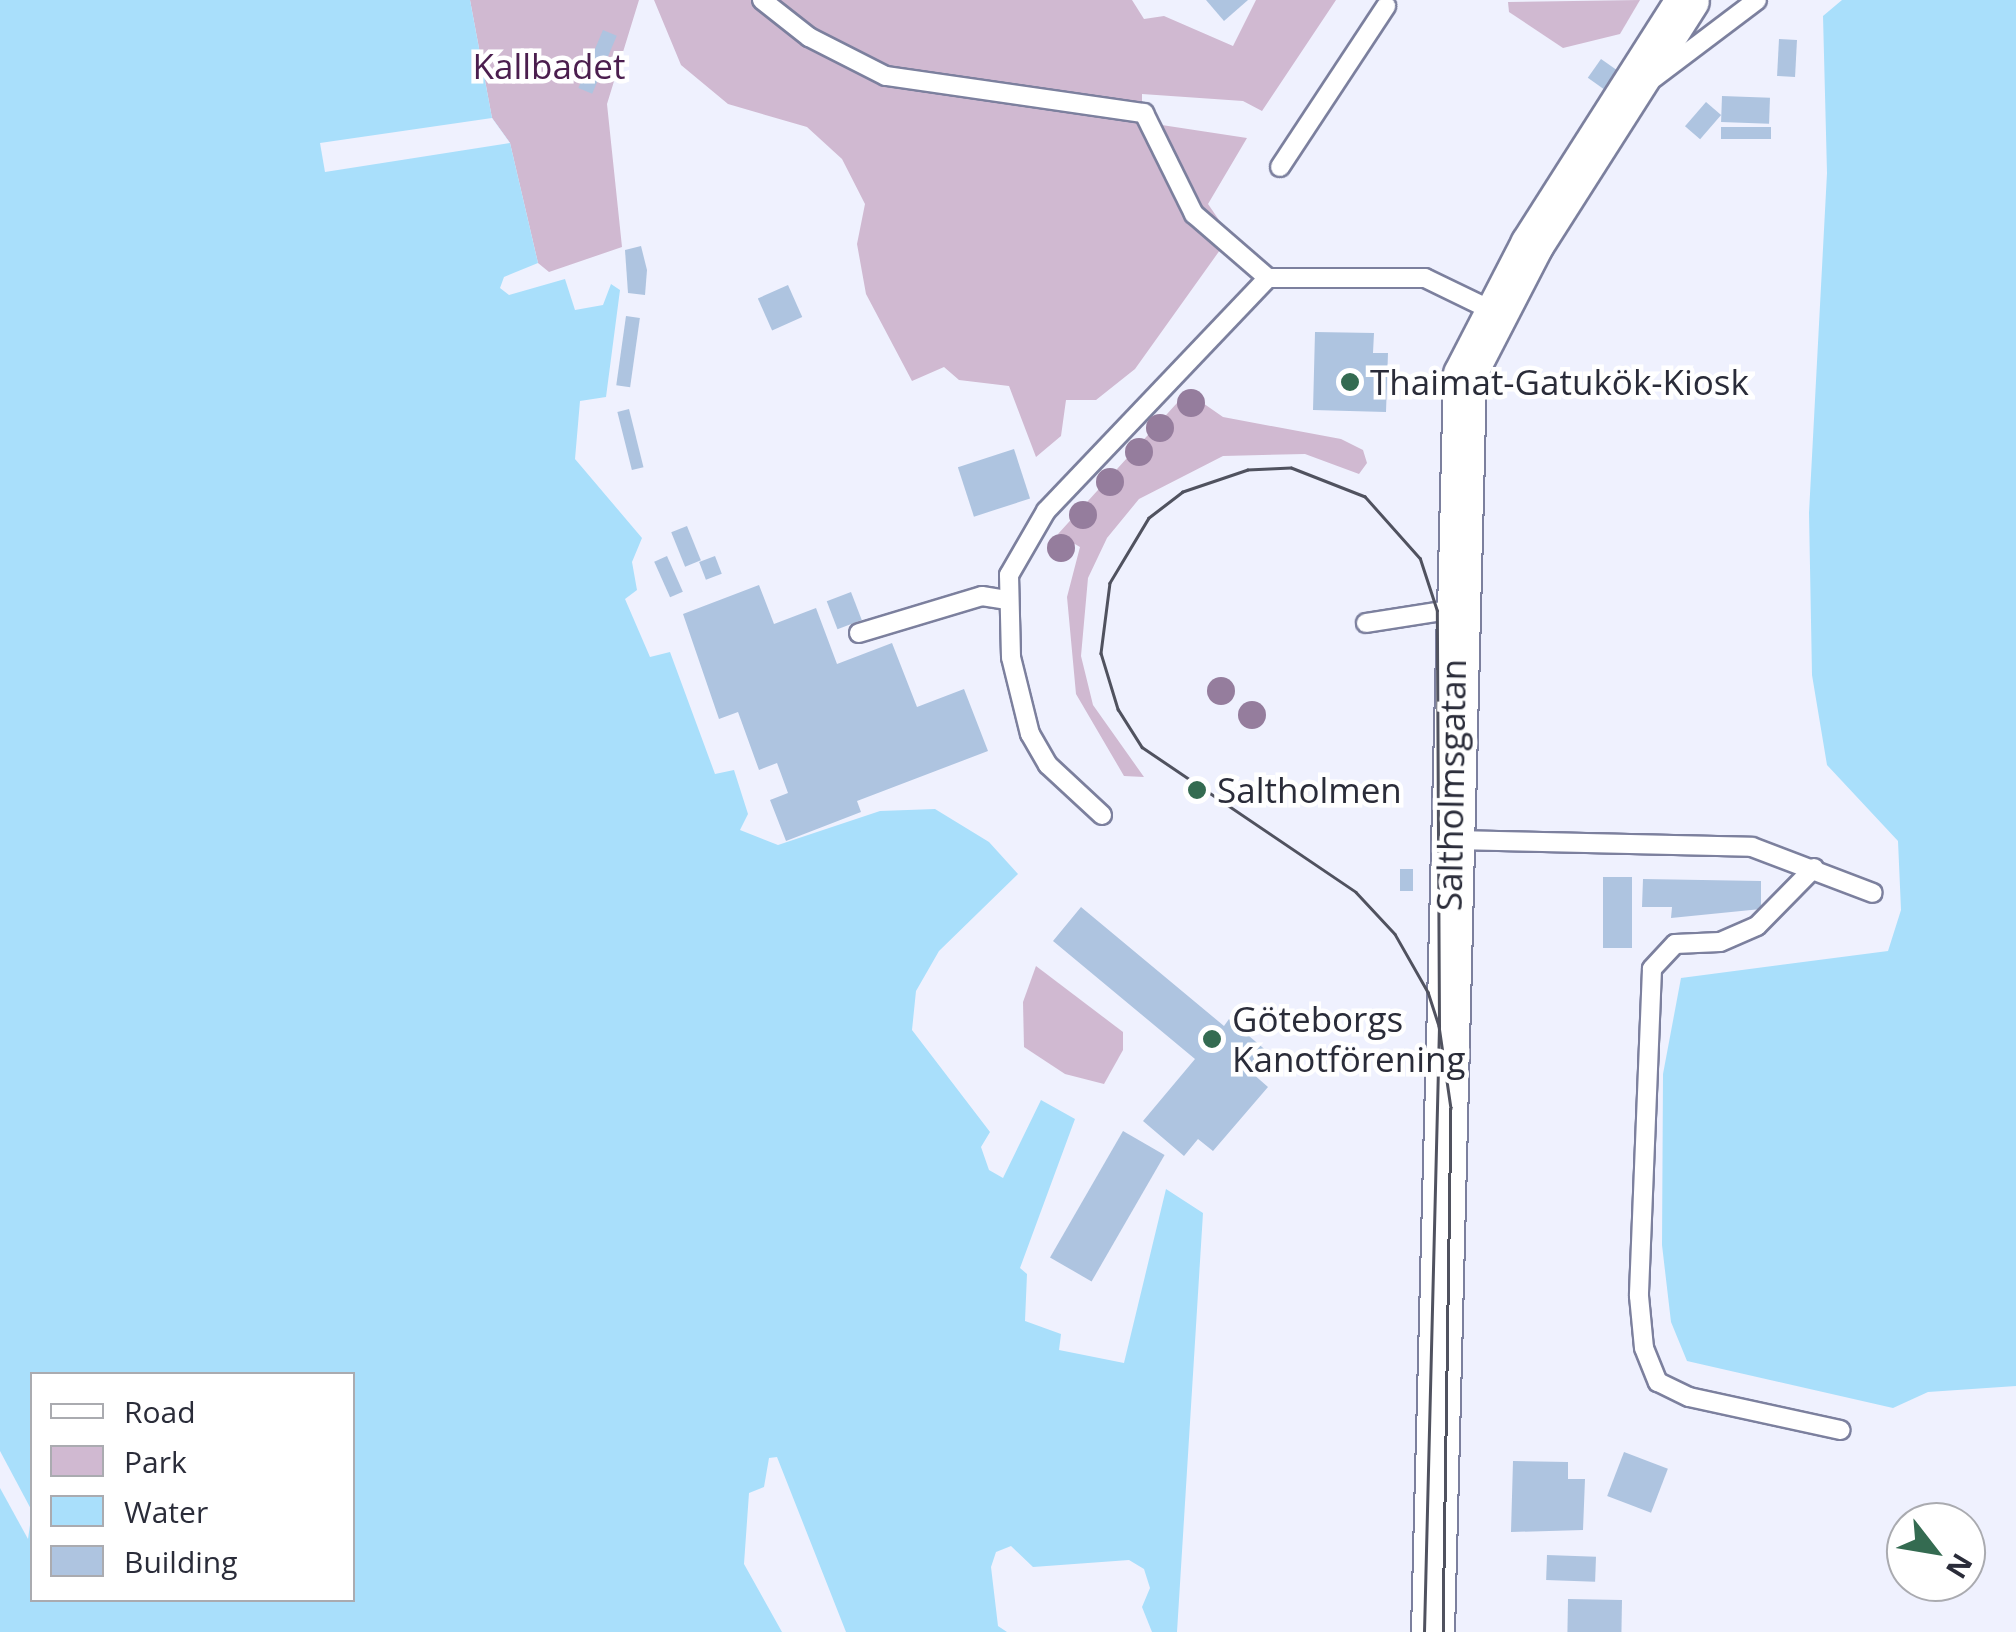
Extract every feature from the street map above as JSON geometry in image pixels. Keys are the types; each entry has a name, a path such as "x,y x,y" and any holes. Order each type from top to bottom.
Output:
{"street":[{"name":"Saltholmsgatan","path":"1433,1632 1459,416 1469,363 1493,311 1680,14"}],"lane":[{"path":"762,0 808,37 886,76 1144,112 1194,214 1268,278 1425,278 1493,311"},
{"path":"1680,14 1706,0"},
{"path":"1622,102 1757,0"},
{"path":"1280,167 1386,6"},
{"path":"1102,815 1048,765 1030,734 1008,600 1009,575 1046,511 1268,278"},
{"path":"859,633 982,596 1008,600"},
{"path":"1366,623 1455,608"},
{"path":"1450,840 1752,847 1874,894"},
{"path":"1814,868 1758,926 1720,942 1676,944 1652,969 1640,1296 1644,1348 1658,1382 1688,1397 1840,1430"}],"green space":[{"name":"Kallbadet","path":"470,0 639,0 607,104 622,247 549,272 538,263 510,143 492,118"},
{"path":"654,0 1132,0 1144,19 1164,16 1233,46 1256,0 1336,0 1262,111 1243,101 1142,94 1142,122 1247,138 1208,204 1230,236 1135,369 1096,400 1066,400 1061,436 1036,457 1009,386 959,380 944,367 912,381 866,294 857,244 865,204 842,159 807,127 728,104 681,65"},
{"path":"1640,0 1620,34 1563,48 1509,12 1508,2"},
{"path":"1187,392 1223,417 1341,439 1363,450 1367,463 1359,474 1305,454 1223,456 1139,499 1107,538 1088,578 1081,656 1093,705 1144,777 1124,776 1076,694 1067,597 1080,547 1058,534"},
{"path":"1036,966 1123,1032 1123,1050 1104,1084 1065,1074 1024,1047 1023,1002"}],"water":[{"path":"0,0 470,0 492,118 510,143 538,263 504,277 500,288 509,295 565,279 575,310 603,305 611,284 620,290 606,397 580,401 575,459 642,538 632,562 637,590 625,599 650,657 670,652 715,774 734,770 748,814 740,830 778,845 880,811 935,809 989,842 1018,874 939,951 916,991 912,1030 990,1132 981,1147 989,1170 1003,1178 1041,1100 1075,1119 1020,1268 1027,1274 1025,1321 1061,1334 1059,1350 1124,1363 1166,1189 1203,1213 1177,1632 1152,1632 1142,1607 1150,1588 1144,1569 1129,1560 1033,1567 1011,1546 996,1552 991,1567 998,1626 1007,1632 846,1632 777,1457 769,1458 764,1487 749,1493 744,1564 782,1632 0,1632"},
{"path":"1842,0 2016,0 2016,1386 1928,1392 1893,1408 1687,1361 1671,1322 1662,1245 1663,1074 1681,978 1888,951 1901,910 1898,841 1827,765 1812,675 1809,513 1827,173 1823,16"}],"pier":[{"path":"492,118 510,143 325,172 320,143"},
{"path":"0,1451 30,1507 28,1539 0,1488"}],"building":[{"path":"1206,0 1248,0 1224,21"},
{"path":"603,30 617,36 592,94 578,88"},
{"path":"1779,39 1797,40 1795,77 1777,76"},
{"path":"1601,59 1618,71 1605,90 1588,78"},
{"path":"1722,96 1770,98 1769,124 1721,122"},
{"path":"1706,102 1721,115 1700,139 1685,126"},
{"path":"1721,127 1771,127 1771,139 1721,139"},
{"path":"641,246 647,270 645,295 628,293 625,250"},
{"path":"788,285 802,317 772,330 758,298"},
{"path":"626,316 640,318 630,387 616,385"},
{"name":"Thaimat-Gatukök-Kiosk","path":"1315,332 1374,333 1373,353 1388,353 1386,412 1313,410"},
{"path":"629,409 644,467 632,470 617,412"},
{"path":"1014,449 1030,498 974,517 958,467"},
{"path":"687,526 701,560 685,567 671,532"},
{"path":"667,556 683,592 670,597 654,562"},
{"path":"715,556 722,574 706,580 699,562"},
{"path":"759,585 774,624 816,608 837,664 892,643 917,707 964,689 988,751 857,801 861,812 786,841 770,800 788,793 777,763 759,770 738,712 719,719 683,614"},
{"path":"851,592 862,620 837,629 827,601"},
{"path":"1400,869 1413,869 1413,891 1400,891"},
{"path":"1603,877 1632,877 1632,948 1603,948"},
{"path":"1643,879 1761,881 1761,909 1671,918 1672,907 1642,907"},
{"name":"Göteborgs Kanotförening","path":"1081,907 1224,1026 1229,1019 1269,1053 1252,1073 1268,1087 1213,1151 1198,1139 1184,1156 1143,1121 1195,1059 1053,941"},
{"path":"1123,1131 1165,1155 1092,1281 1050,1257"},
{"path":"1624,1452 1668,1469 1651,1513 1607,1496"},
{"path":"1513,1461 1568,1462 1568,1479 1585,1479 1583,1530 1511,1532"},
{"path":"1547,1555 1596,1557 1595,1582 1546,1580"},
{"path":"1568,1599 1622,1600 1621,1632 1567,1632"}],"tram line":[{"path":"1424,1632 1439,1026 1437,611 1420,559 1365,497 1291,468 1248,470 1183,492 1149,518 1110,583 1101,653 1118,709 1142,747 1356,892 1395,934 1428,992 1439,1026 1451,1108 1443,1632"}],"place":[{"name":"Thaimat-Gatukök-Kiosk","path":"1350,382"},
{"name":"Saltholmen","path":"1197,790"},
{"name":"Göteborgs Kanotförening","path":"1212,1039"}]}
